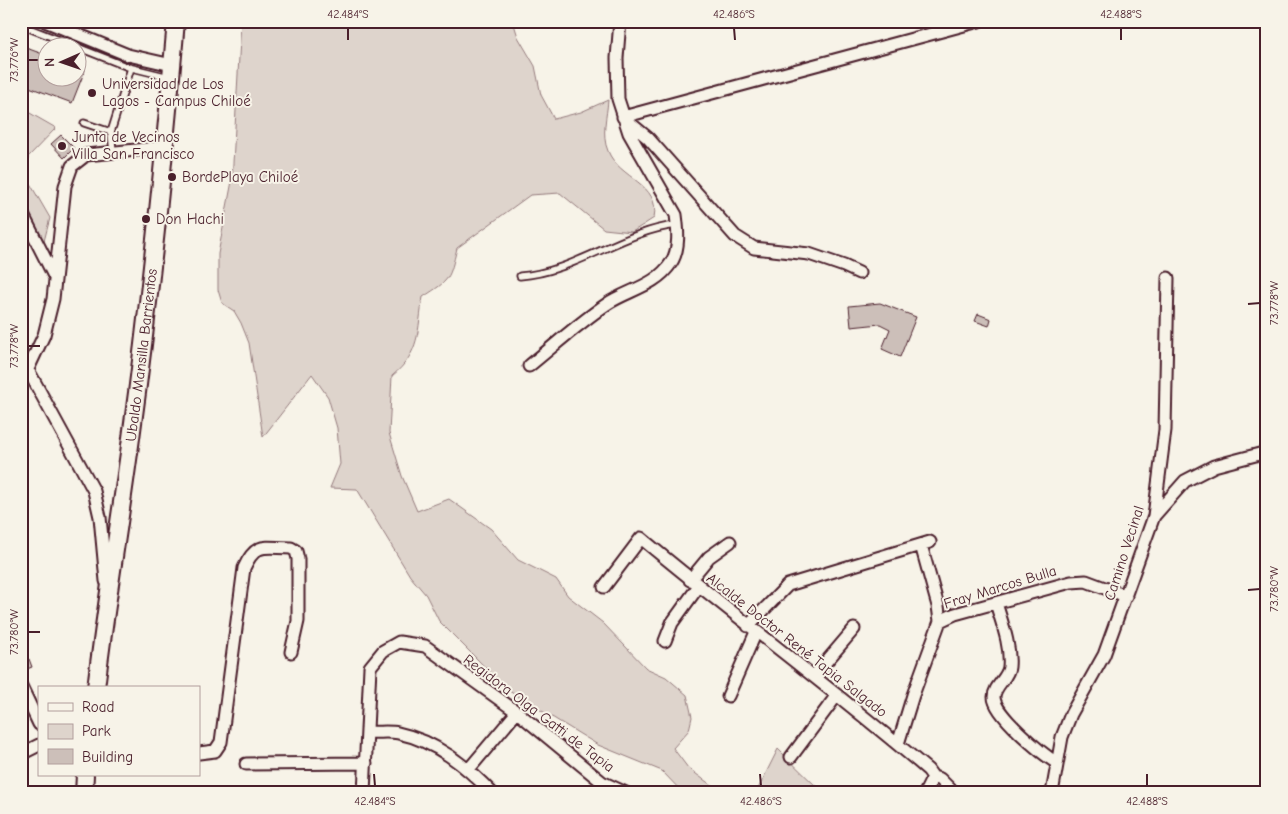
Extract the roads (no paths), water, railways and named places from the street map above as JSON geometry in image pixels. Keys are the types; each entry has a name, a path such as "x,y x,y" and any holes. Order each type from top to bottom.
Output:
{"street":[{"path":"45,21 172,71"},
{"name":"Ubaldo Mansilla Barrientos","path":"96,686 107,594 131,438 166,147 176,21"},
{"path":"529,366 608,304 662,274 672,262 678,225 676,215 629,133 618,100 617,58 620,21"},
{"path":"623,117 978,21"},
{"path":"623,117 648,138 735,236 754,248 809,254 844,266 859,274"},
{"path":"28,369 44,335 55,278 68,174 82,157 166,147"},
{"path":"21,212 55,278"},
{"name":"Camino Vecinal","path":"1052,793 1062,736 1071,714 1104,655 1154,516 1165,430 1168,278"},
{"path":"21,357 94,491 100,517 107,594"},
{"path":"1154,516 1186,481 1214,466 1267,452"},
{"name":"Alcalde Doctor René Tapia Salgado","path":"604,587 641,538 694,583 898,744 928,770 933,777 940,779 954,793"},
{"path":"665,642 672,623 709,557 730,542"},
{"path":"728,696 752,629 779,592 793,582 925,544 940,621 913,695 898,744"},
{"path":"200,753 215,751 221,742 244,568 250,553 257,548 291,548 296,551 298,559 298,621 291,652"},
{"name":"Fray Marcos Bulla","path":"940,621 955,614 1071,582 1086,581 1126,596"},
{"path":"996,603 1006,637 1009,670 994,695 995,703 1002,714 1030,742 1057,763"},
{"path":"814,676 854,629"},
{"name":"Regidora Olga Gatti de Tapia","path":"367,732 368,678 370,668 387,648 399,642 416,643 425,646 517,712 602,782 626,793"},
{"path":"21,686 38,722"},
{"path":"792,757 837,695"},
{"path":"469,769 517,712"},
{"path":"364,793 367,732 397,733 433,745 469,769 492,793"},
{"path":"21,754 38,746"},
{"path":"246,764 366,762"},
{"path":"84,793 85,776"},
{"path":"925,793 933,777"}],"lane":[{"path":"21,25 131,68 172,71"},
{"path":"113,153 111,132 131,68"},
{"path":"84,123 111,132"},
{"path":"520,276 555,270 626,240 678,225"}],"place":[{"name":"Universidad de Los Lagos - Campus Chiloé","path":"92,93"},
{"name":"Junta de Vecinos Villa San Francisco","path":"62,146"},
{"name":"BordePlaya Chiloé","path":"172,177"},
{"name":"Don Hachi","path":"146,219"}]}
